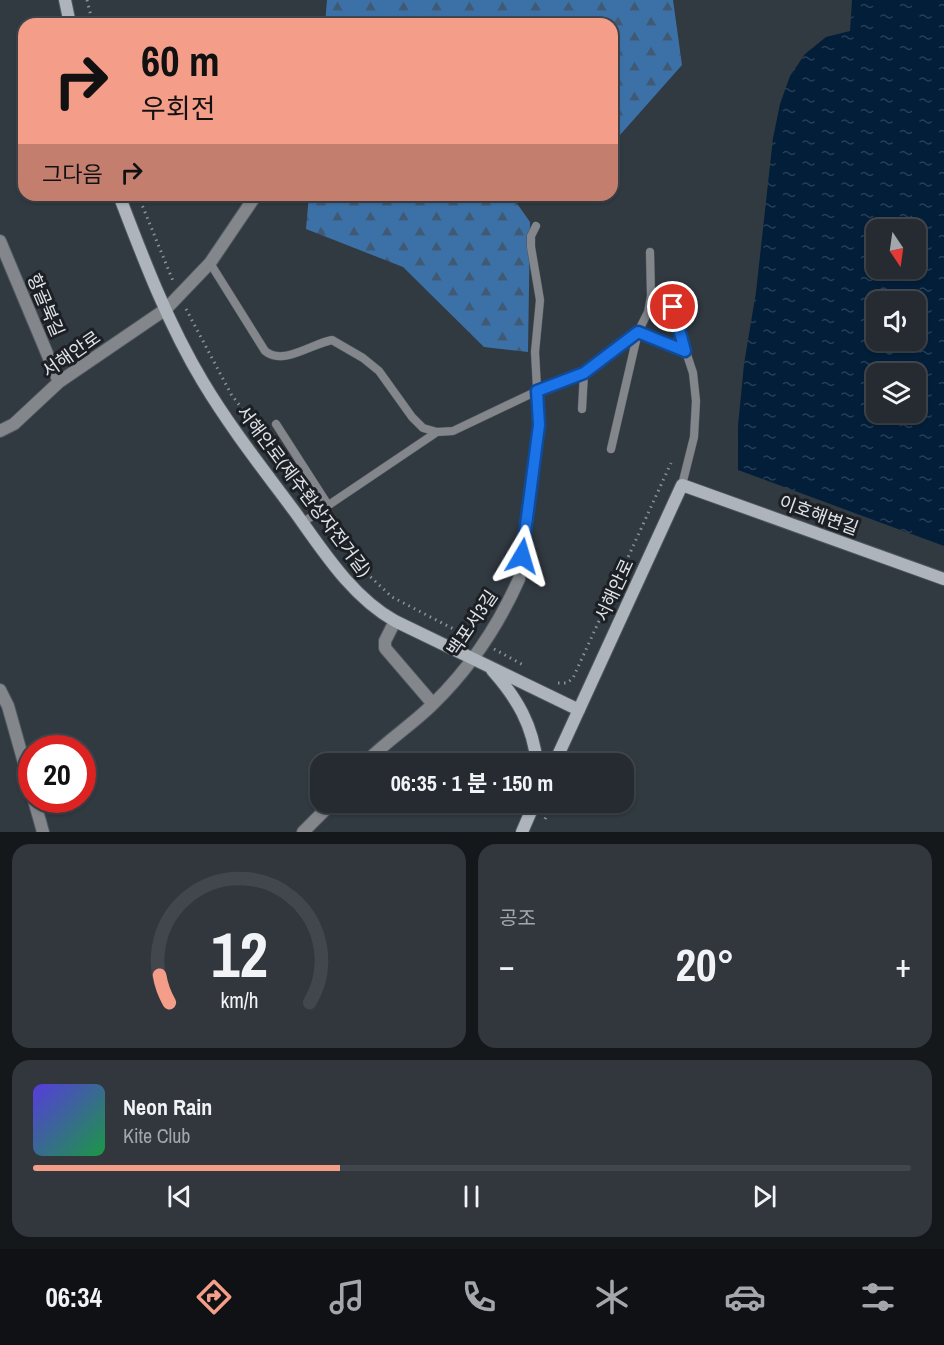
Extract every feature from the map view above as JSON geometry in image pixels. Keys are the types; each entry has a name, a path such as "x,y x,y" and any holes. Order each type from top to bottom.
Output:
{"street":[{"path":"65,0 69,18"},
{"name":"서해안로(제주환상자전거길)","path":"122,201 184,348 219,409 302,523 351,585 381,613 395,621 579,710"},
{"name":"서해안로","path":"0,431 14,424 59,382 166,309 210,263 252,201"},
{"name":"항골북길","path":"0,241 59,382"},
{"name":"서해안로","path":"579,710 682,485"},
{"name":"이호해변길","path":"682,485 944,579"},
{"name":"백포서3길","path":"374,753 433,704 472,657 506,609 519,579"},
{"path":"395,621 385,641 386,648 433,704"},
{"path":"487,664 521,708 533,739 535,753"},
{"path":"0,690 8,706 18,741"},
{"path":"559,753 579,710"},
{"path":"38,813 43,832"},
{"path":"303,832 322,813"},
{"path":"522,832 530,813"}],"lane":[{"name":"백포서3길","path":"519,579 539,425 535,352 540,300 531,236 536,226"},
{"path":"611,449 638,332 648,312 651,296 650,252"},
{"path":"210,263 265,351 272,357 280,358 315,343 332,340 363,358 379,371 418,423 423,428 437,432 453,431 537,391 584,373 638,332"},
{"path":"651,296 665,296 669,300 693,373 696,401 694,437 682,485"},
{"path":"638,332 685,351"},
{"path":"582,409 584,373"},
{"path":"276,424 328,505"},
{"path":"302,523 437,432"}],"path":[{"path":"87,0 92,18"},
{"path":"140,201 173,281"},
{"path":"201,339 231,394 305,494"},
{"path":"551,680 562,683 573,678 671,463"},
{"path":"324,521 362,569 392,597 466,636"},
{"path":"495,650 532,670"},
{"path":"544,822 548,813"}],"green space":[{"path":"327,0 673,0 682,65 618,137 618,18 326,18"},
{"path":"308,201 515,201 530,222 528,352 484,347 403,267 306,229"}],"water":[{"path":"852,0 944,0 944,546 738,470 738,426 744,364 756,292 773,138 780,104 790,76 805,54 826,37 850,31"}],"route":[{"path":"522,556 539,425 537,391 584,373 638,332 685,351 673,307"}]}
